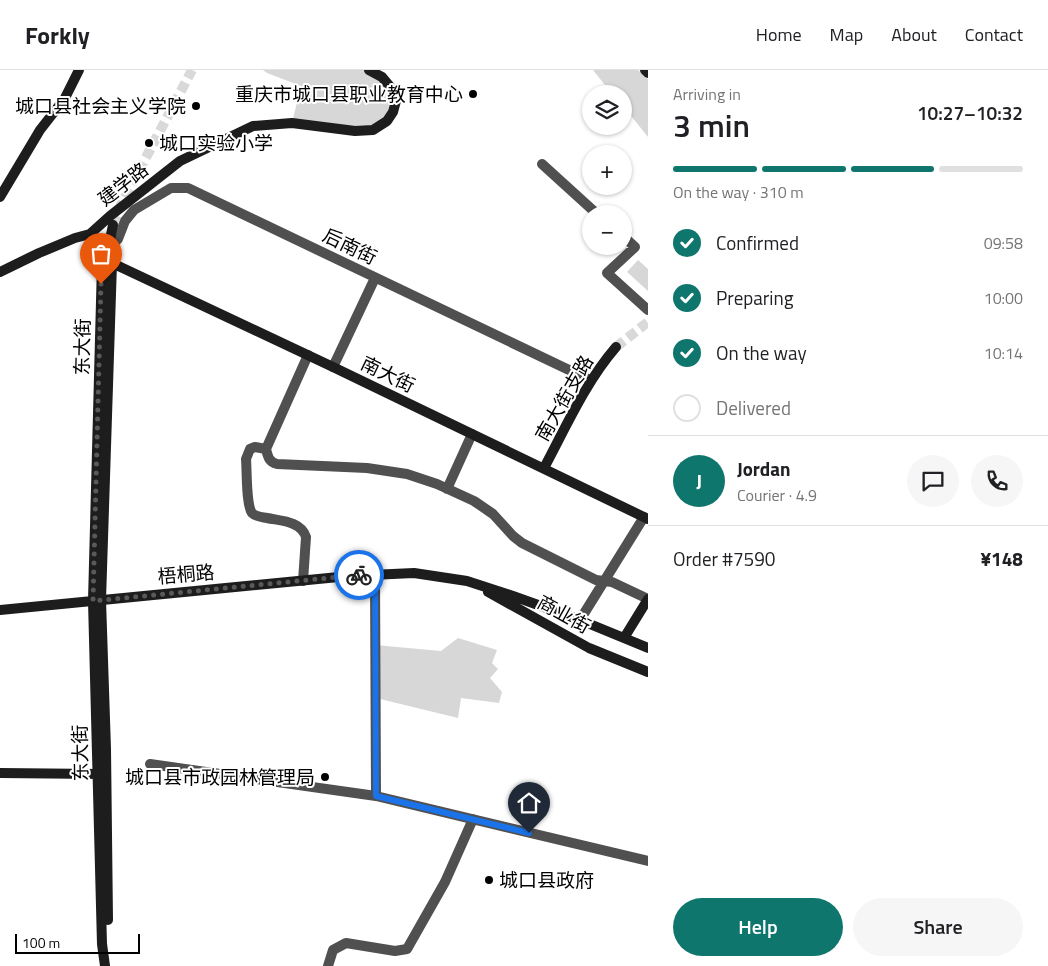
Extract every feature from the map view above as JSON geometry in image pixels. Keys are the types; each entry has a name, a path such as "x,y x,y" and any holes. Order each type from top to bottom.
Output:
{"street":[{"path":"0,196 40,130 65,98 79,70"},
{"name":"建学路","path":"0,272 39,253 90,234 110,216 180,162 253,126 292,123 355,131 373,130 387,121 393,112 396,101 392,89 382,77 369,70"},
{"path":"645,70 648,74"},
{"path":"542,164 587,205"},
{"name":"后南街","path":"109,244 118,239 125,221 134,210 171,188 188,188 590,380"},
{"path":"109,244 113,225"},
{"name":"东大街","path":"109,244 112,263 97,600 106,749 108,946 112,966"},
{"name":"东大街","path":"105,966 102,944 98,774 97,600 102,264 103,254 109,244"},
{"path":"626,255 607,273 648,310"},
{"name":"南大街","path":"112,263 646,518"},
{"path":"333,367 375,278"},
{"name":"南大街支路","path":"544,468 590,380 616,347"},
{"path":"308,355 266,449 272,462 277,464 367,468 407,474 437,484 474,502 493,514 522,544 596,580 612,582 648,599 624,638"},
{"path":"447,489 472,434"},
{"path":"266,449 250,449 246,459 248,504 252,513 258,517 300,526 305,532 303,581"},
{"path":"580,620 646,518"},
{"name":"商业街","path":"375,574 414,572 467,581 580,620 648,648"},
{"path":"375,574 376,796"},
{"name":"梧桐路","path":"0,610 375,574"},
{"name":"商业街","path":"467,581 589,648 648,672"},
{"path":"150,764 376,796 648,861"},
{"path":"0,773 98,774"},
{"path":"328,966 333,950 346,943 394,951 407,949 445,882 473,819"}],"shaded area":[{"path":"263,70 369,70 392,89 393,112 373,130 292,123 301,86"},
{"path":"593,70 638,70 648,79 648,137 632,117 632,85 605,85"},
{"path":"638,260 648,269 648,291 627,272"},
{"path":"458,638 497,650 492,663 498,669 490,678 502,692 499,703 461,698 458,718 376,698 375,645 441,651"}],"tunnel":[{"path":"113,225 121,205 192,70"},
{"path":"616,347 648,322"}],"way so far":[{"path":"101,284 93,601 359,575"}],"place":[{"name":"重庆市城口县职业教育中心","path":"473,94"},
{"name":"城口县社会主义学院","path":"196,106"},
{"name":"城口实验小学","path":"149,143"},
{"name":"城口县市政园林管理局","path":"325,777"},
{"name":"城口县政府","path":"489,880"}],"route":[{"path":"359,575 375,574 376,796 529,833"}]}
